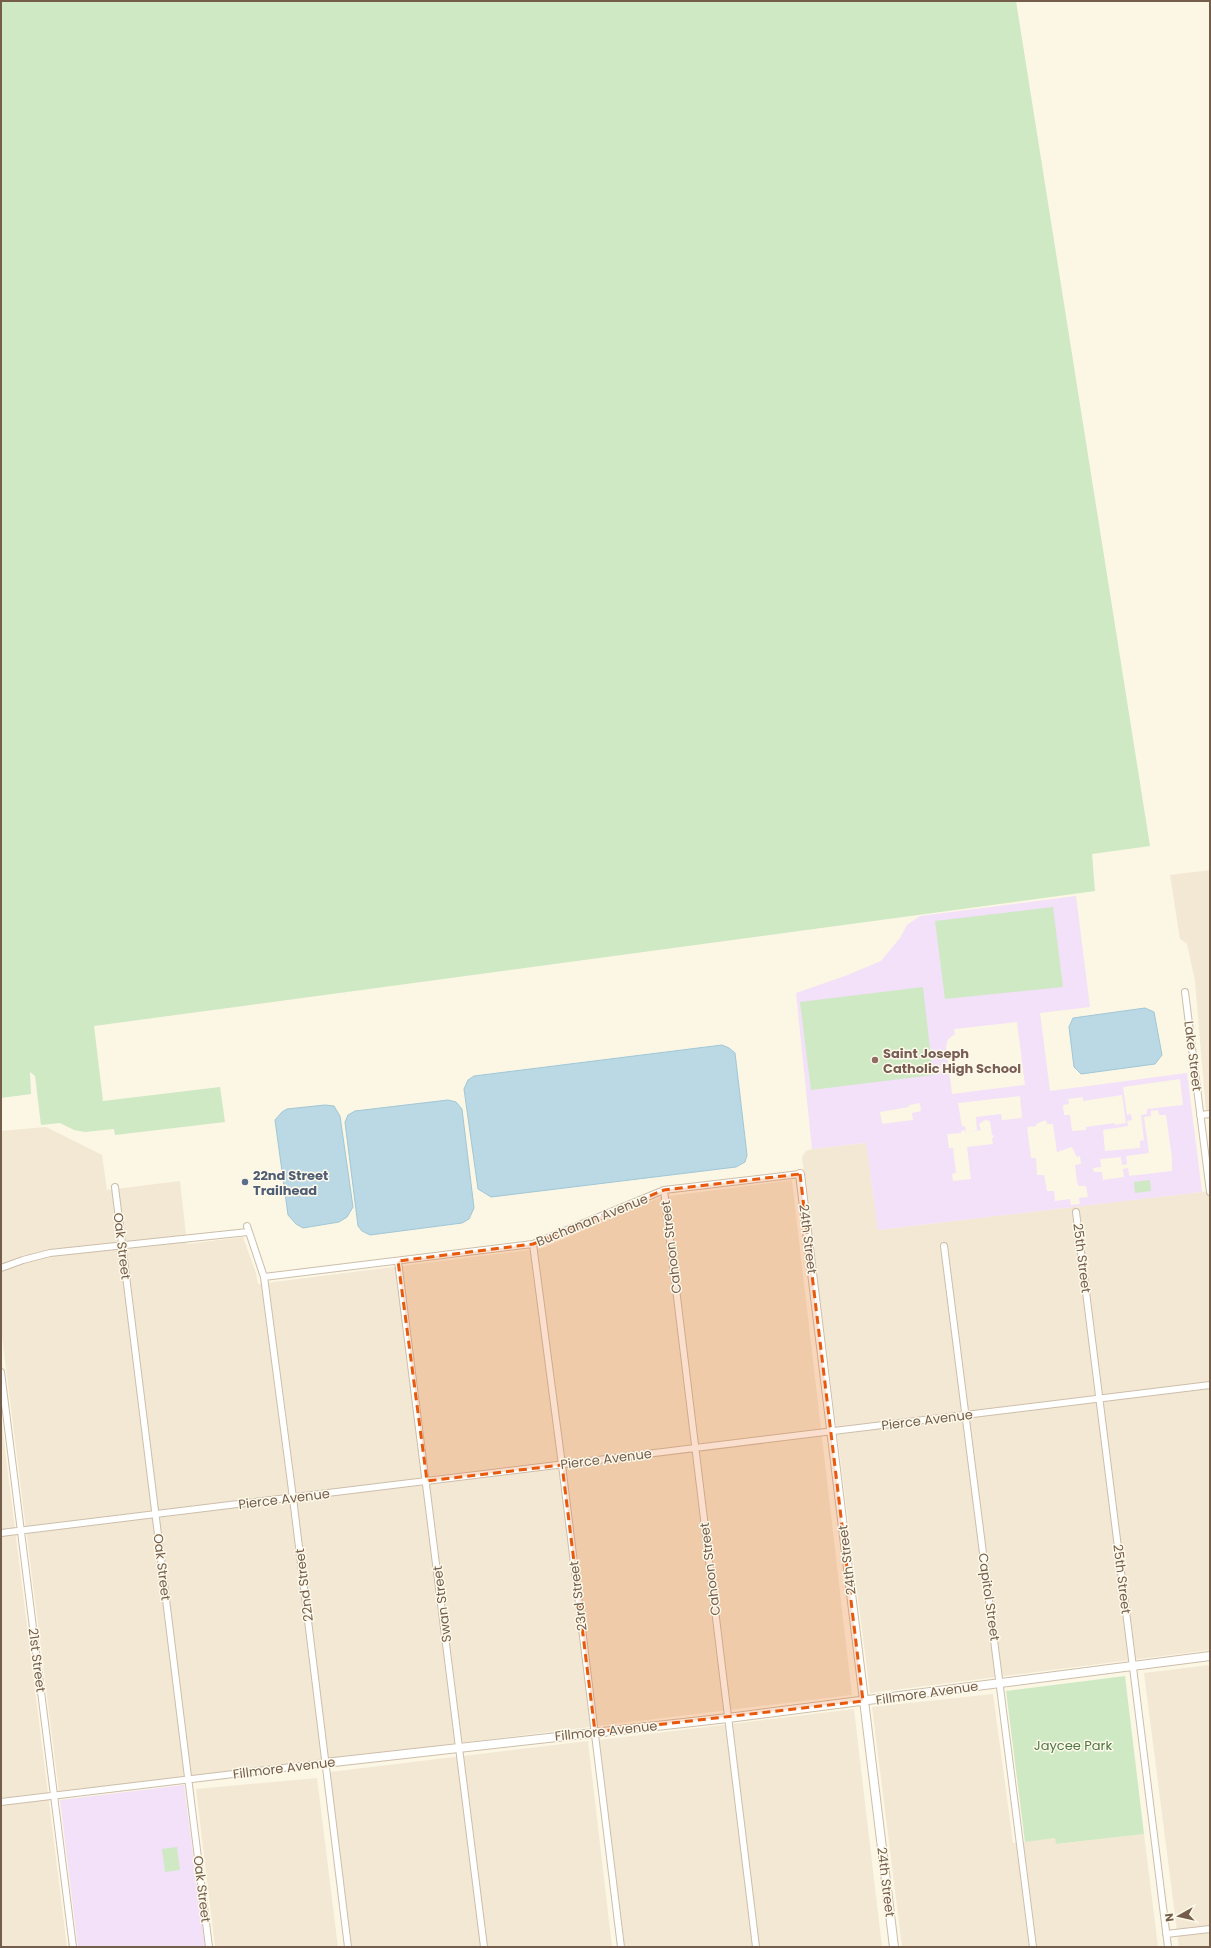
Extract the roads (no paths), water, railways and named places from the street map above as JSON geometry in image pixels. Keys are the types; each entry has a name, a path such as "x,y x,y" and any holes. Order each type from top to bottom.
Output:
{"street":[{"name":"Lake Street","path":"1185,992 1210,1192"},
{"path":"1200,1115 1210,1114"},
{"name":"Buchanan Avenue","path":"264,1277 534,1244 664,1190 800,1174"},
{"name":"24th Street","path":"800,1174 894,1947"},
{"name":"Oak Street","path":"115,1187 209,1947"},
{"name":"Cahoon Street","path":"664,1190 756,1947"},
{"name":"25th Street","path":"1076,1212 1168,1947"},
{"name":"22nd Street","path":"122,1246 247,1229 264,1277 293,1498 348,1947"},
{"name":"23rd Street","path":"534,1244 621,1947"},
{"path":"1,1268 23,1260 50,1253 122,1246"},
{"name":"Capitol Street","path":"944,1246 1001,1683 1033,1947"},
{"name":"Swan Street","path":"398,1261 427,1481 484,1947"},
{"name":"21st Street","path":"1,1372 73,1947"},
{"name":"Pierce Avenue","path":"1,1534 1210,1385"},
{"name":"Fillmore Avenue","path":"1,1802 325,1763 728,1718 1210,1656"},
{"path":"1166,1934 1210,1929"}],"water":[{"path":"1145,1008 1154,1012 1162,1055 1155,1064 1081,1074 1074,1067 1069,1027 1073,1018"},
{"path":"722,1045 735,1053 747,1155 745,1162 736,1167 491,1197 478,1189 464,1089 468,1080 474,1076"},
{"path":"448,1100 456,1102 462,1109 474,1208 469,1219 462,1223 370,1235 362,1231 358,1226 345,1122 348,1115 355,1111"},
{"path":"325,1105 334,1106 340,1116 353,1207 347,1217 339,1222 303,1228 296,1224 288,1215 275,1120 287,1109"}],"place":[{"name":"Saint Joseph Catholic High School","path":"875,1060"},
{"name":"22nd Street Trailhead","path":"245,1182"}],"park label":[{"name":"Jaycee Park","path":"1073,1745"}]}
